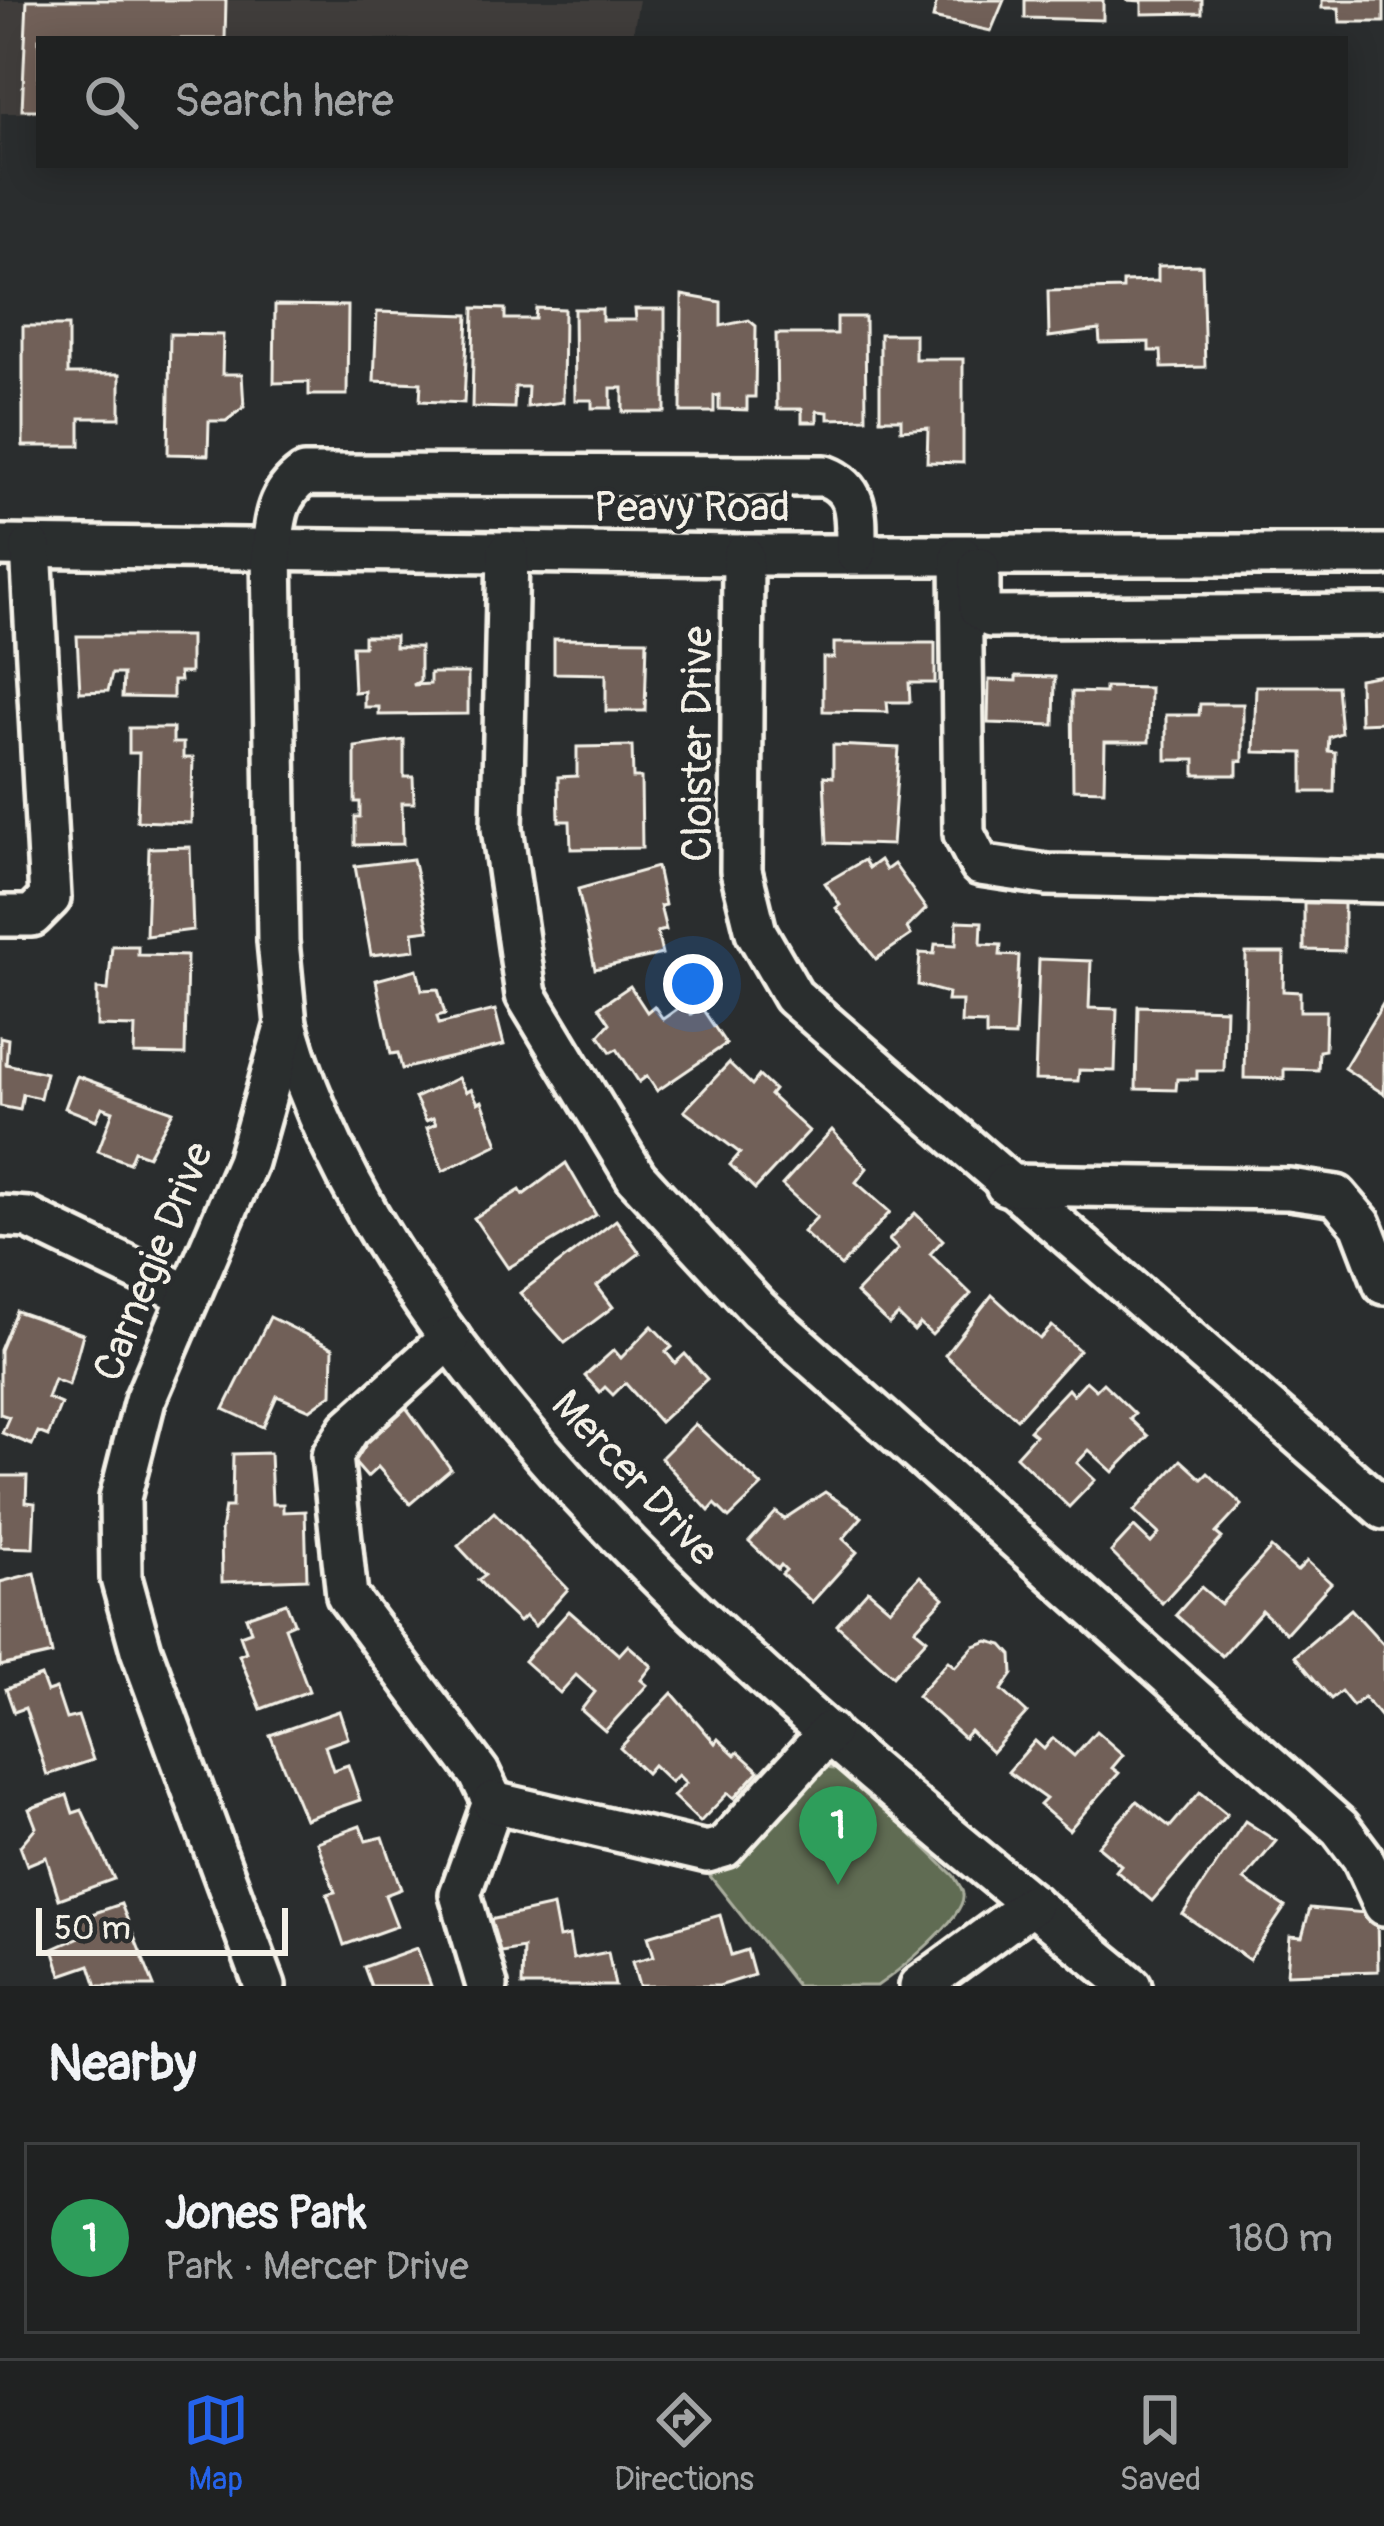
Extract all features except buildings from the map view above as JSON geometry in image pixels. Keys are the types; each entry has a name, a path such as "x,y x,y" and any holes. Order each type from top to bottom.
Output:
{"street":[{"name":"Carnegie Drive","path":"266,1986 140,1650 122,1578 120,1498 145,1400 247,1162 286,1024 278,941 272,550 276,510 288,486 304,475 825,476 843,483 854,497 856,554"},
{"name":"Peavy Road","path":"16,546 743,556 1384,555"},
{"path":"0,916 32,916 50,898 16,546"},
{"path":"508,552 502,828 526,995 636,1177 758,1310 1340,1828 1362,1857 1384,1905"},
{"name":"Cloister Drive","path":"743,556 741,871 756,932 793,996 1384,1509"},
{"path":"970,556 979,608 992,617 1384,615"},
{"path":"970,556 964,834 980,865 1046,875 1384,882"},
{"name":"Mercer Drive","path":"286,1024 306,1095 331,1151 450,1339 576,1488 697,1613 829,1732 1131,1986"},
{"path":"1006,1185 1289,1189 1337,1196 1361,1224 1384,1284"},
{"path":"0,1216 28,1218 188,1295"},
{"path":"450,1339 349,1430 332,1456 341,1581 479,1773 493,1802 460,1894 487,1986"},
{"path":"493,1802 707,1852 724,1846 829,1732"},
{"path":"920,1986 1032,1904"}],"shaded area":[{"path":"0,0 639,0 633,36 36,36 36,113 1,113 0,182"}],"green space":[{"path":"846,1771 954,1876 962,1891 961,1904 943,1930 877,1986 797,1986 710,1876 805,1772"}],"place":[{"name":"Jones Park","path":"838,1885"}]}
